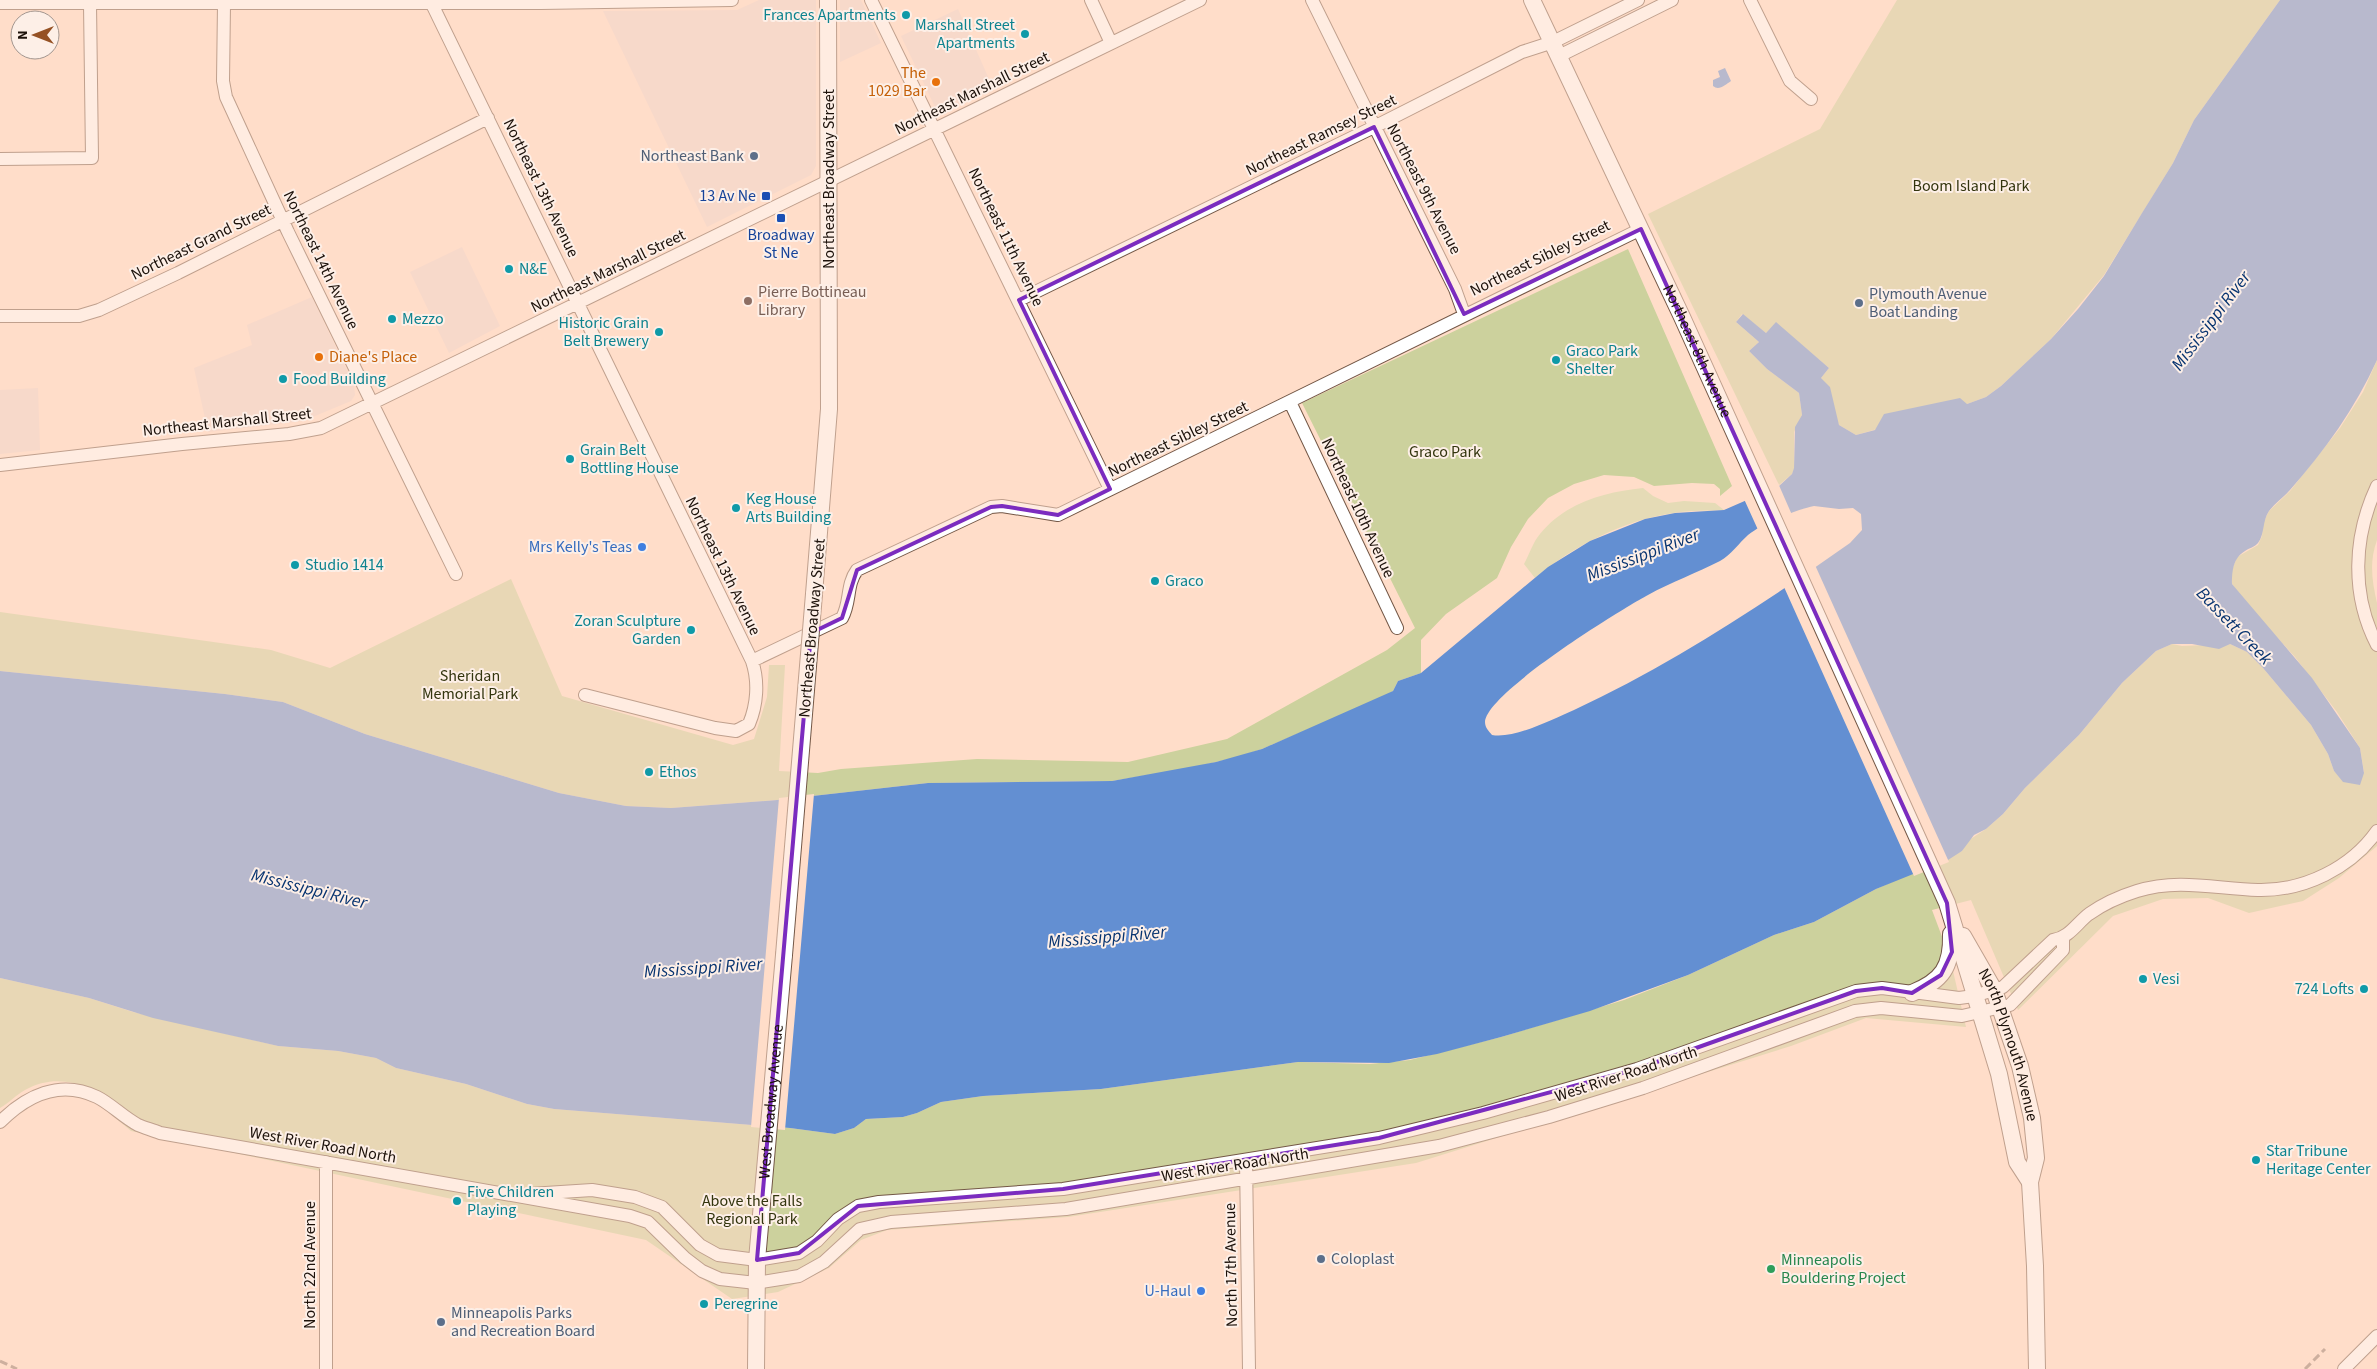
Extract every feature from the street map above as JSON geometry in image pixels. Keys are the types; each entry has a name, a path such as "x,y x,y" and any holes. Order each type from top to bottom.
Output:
{"main road":[{"name":"Northeast Broadway Street","path":"784,955 829,409 828,0"},
{"name":"Northeast 8th Avenue","path":"1532,0 1641,228 1857,704"},
{"name":"North Plymouth Avenue","path":"1857,704 1949,909 1994,990 2020,1066 2032,1118 2036,1158 2030,1182 2035,1266 2037,1369"},
{"name":"North Plymouth Avenue","path":"1949,909 1974,996 2000,1074 2017,1162 2030,1182"},
{"path":"1912,993 1927,987 1946,968 1952,952 1949,909"},
{"name":"West Broadway Avenue","path":"756,1369 757,1260 784,955"}],"street":[{"path":"0,3 732,0"},
{"name":"Northeast 11th Avenue","path":"871,0 1110,489"},
{"path":"1091,0 1111,43"},
{"name":"Northeast Marshall Street","path":"0,465 306,432 321,428 1200,0"},
{"name":"Northeast 9th Avenue","path":"1312,0 1455,289 1464,314"},
{"name":"Northeast Ramsey Street","path":"1556,49 1638,0"},
{"name":"Northeast Ramsey Street","path":"1019,300 1374,127 1522,52 1556,49 1672,0"},
{"path":"1750,0 1790,82 1811,99"},
{"name":"Northeast 13th Avenue","path":"430,1 580,303 656,467 752,661 756,675 754,707 749,724 736,731 715,728 585,695"},
{"name":"Northeast 14th Avenue","path":"230,2 223,81 226,97 283,220 456,574"},
{"path":"0,159 92,158 90,4"},
{"name":"Northeast Grand Street","path":"0,316 89,314 178,274 488,118"},
{"name":"Northeast Sibley Street","path":"752,661 842,618 848,608 852,577 857,570 990,508 1002,506 1058,515 1641,228"},
{"name":"Northeast 10th Avenue","path":"1290,402 1397,628"},
{"path":"2377,486 2363,521 2358,551 2362,609 2377,645"},
{"name":"West River Road North","path":"514,1196 578,1189 635,1197 662,1207 700,1245 718,1255 757,1260 800,1254 817,1241 838,1219 858,1206 879,1202 1063,1189 1379,1138 1436,1125 1637,1069 1856,991 1882,988 1959,998 1974,996 2003,987 2053,940 2062,939 2096,910 2122,896 2156,886 2196,884 2260,890 2306,883 2353,857 2377,831"},
{"name":"West River Road North","path":"0,1122 24,1101 39,1094 57,1089 76,1090 98,1097 129,1119 160,1133 630,1216 648,1222 685,1258 702,1271 720,1279 756,1283 799,1276 824,1262 860,1229 891,1222 1066,1209 1439,1146 1549,1117 1643,1088 1855,1011 1881,1008 1962,1016 2000,1008 2010,1005 2063,950 2062,939"},
{"path":"1783,1017 1789,1035"},
{"path":"1637,1069 1643,1088"},
{"name":"North 17th Avenue","path":"1246,1160 1248,1369"},
{"name":"North 22nd Avenue","path":"326,1162 326,1369"},
{"path":"2344,1369 2377,1336"}],"highlighted area":[{"path":"1374,127 1464,314 1641,229 1947,903 1952,952 1941,975 1912,993 1882,988 1856,991 1637,1069 1379,1138 1063,1189 858,1206 799,1253 757,1260 811,633 842,618 857,570 991,507 1002,506 1058,515 1110,489 1019,300"}],"shaded area":[{"path":"759,0 816,0 816,166 811,175 707,227 603,11 737,10"},
{"path":"840,0 861,0 881,43 840,62"},
{"path":"958,9 993,88 943,112 936,109 901,36"},
{"path":"462,247 500,326 449,353 410,272"},
{"path":"312,297 354,385 355,395 351,401 303,421 208,432 194,368 252,345 247,325"},
{"path":"38,388 40,450 0,454 0,390"}],"green space":[{"name":"Boom Island Park","path":"1897,0 2280,0 2194,120 2173,163 2104,275 2051,339 2001,386 1986,397 1856,435 1839,425 1821,378 1829,368 1776,323 1766,333 1742,314 1736,322 1759,342 1749,351 1767,369 1799,393 1802,415 1794,432 1794,469 1792,474 1779,485 1648,214 1820,129"},
{"path":"1628,249 1732,486 1720,496 1720,489 1714,484 1692,483 1654,486 1634,477 1604,475 1574,484 1548,498 1528,519 1511,547 1497,578 1446,614 1421,640 1421,673 1398,681 1393,691 1378,700 1262,749 1238,757 1190,768 1112,781 928,783 777,800 671,808 626,806 559,793 365,734 283,702 225,694 0,671 0,612 271,650 330,668 511,579 562,696 733,745 754,739 767,697 769,665 785,665 779,771 818,773 841,769 977,759 1128,762 1227,739 1387,650 1415,628 1302,403"},
{"name":"Above the Falls Regional Park","path":"2377,360 2377,540 2374,548 2372,572 2377,603 2377,846 2339,878 2303,901 2249,913 2208,898 2163,899 2113,916 2018,1010 1971,900 1932,910 1950,958 1966,1027 1866,1018 1791,1046 1416,1163 1068,1217 887,1230 861,1240 829,1268 778,1292 732,1299 646,1240 131,1131 112,1115 120,1104 109,1097 74,1083 62,1081 37,1084 0,1108 0,978 89,998 133,1012 278,1046 338,1051 376,1058 396,1068 466,1084 527,1104 554,1109 790,1128 835,1134 854,1128 866,1119 903,1117 941,1102 983,1096 1101,1089 1298,1062 1370,1064 1410,1060 1501,1037 1624,1000 1688,975 1774,935 1814,922 1876,889 1962,851 1966,842 1986,829 2003,814 2025,788 2079,735 2122,683 2156,651 2172,644 2182,646 2230,644 2247,652 2311,725 2328,754 2334,771 2343,781 2364,772 2360,748 2337,712 2295,657 2242,599 2232,584 2232,570 2237,557 2258,545 2262,536 2263,523 2269,511 2290,491 2340,428 2363,392"}],"sand":[{"path":"1643,488 1653,496 1668,503 1684,501 1715,503 1724,510 1693,511 1655,516 1618,528 1582,545 1535,578 1524,564 1538,537 1550,523 1574,506 1615,492"}],"water":[{"path":"2280,0 2377,0 2377,360 2349,412 2327,444 2290,490 2269,511 2265,519 2262,536 2258,543 2238,557 2234,565 2232,579 2232,584 2312,678 2360,748 2364,773 2360,785 2343,782 2334,771 2328,754 2311,725 2247,652 2230,644 2219,649 2192,644 2172,644 2156,651 2122,683 2079,735 2025,788 2003,814 1986,829 1974,835 1962,851 1948,860 1876,889 1814,922 1774,935 1688,975 1590,1011 1437,1054 1389,1063 1298,1062 1101,1089 983,1096 941,1102 903,1117 866,1119 854,1128 835,1134 790,1128 554,1109 527,1104 466,1084 396,1068 376,1058 338,1051 278,1046 153,1018 89,998 0,978 0,671 225,694 283,702 365,734 559,793 626,806 671,808 777,800 928,783 1112,781 1216,762 1262,749 1393,691 1398,681 1421,673 1548,567 1590,541 1645,519 1675,513 1724,510 1779,486 1792,474 1794,468 1795,427 1802,415 1799,393 1767,369 1749,351 1759,342 1736,322 1743,314 1766,333 1776,322 1829,368 1821,378 1830,387 1839,425 1856,435 1875,430 1884,414 1960,398 1967,404 1986,397 2001,386 2051,339 2104,276 2173,163 2194,120","holes":["1814,506 1839,509 1853,508 1861,514 1862,530 1850,543 1784,589 1716,632 1646,673 1545,723 1512,734 1492,735 1487,729 1485,722 1491,709 1507,692 1556,653 1611,617 1657,590 1720,561 1754,530 1770,522"]},
{"path":"1725,68 1731,81 1722,87 1713,86 1713,80 1720,77 1718,71"}],"pier":[{"path":"1778,483 1792,515 1759,532 1744,499"},
{"path":"1815,565 1949,862 1914,876 1784,587"},
{"path":"814,794 785,1130 751,1127 779,798"}],"railway":[{"path":"2305,1369 2325,1349"},
{"path":"0,1361 17,1369"}],"place":[{"name":"Frances Apartments","path":"906,15"},
{"name":"Marshall Street Apartments","path":"1025,34"},
{"name":"The 1029 Bar","path":"936,82"},
{"name":"Northeast Bank","path":"754,156"},
{"name":"13 Av Ne","path":"766,196"},
{"name":"Broadway St Ne","path":"781,218"},
{"name":"N&E","path":"509,269"},
{"name":"Pierre Bottineau Library","path":"748,301"},
{"name":"Plymouth Avenue Boat Landing","path":"1859,303"},
{"name":"Mezzo","path":"392,319"},
{"name":"Historic Grain Belt Brewery","path":"659,332"},
{"name":"Diane's Place","path":"319,357"},
{"name":"Graco Park Shelter","path":"1556,360"},
{"name":"Food Building","path":"283,379"},
{"name":"Grain Belt Bottling House","path":"570,459"},
{"name":"Keg House Arts Building","path":"736,508"},
{"name":"Mrs Kelly's Teas","path":"642,547"},
{"name":"Studio 1414","path":"295,565"},
{"name":"Graco","path":"1155,581"},
{"name":"Zoran Sculpture Garden","path":"691,630"},
{"name":"Ethos","path":"649,772"},
{"name":"Vesi","path":"2143,979"},
{"name":"724 Lofts","path":"2364,989"},
{"name":"Star Tribune Heritage Center","path":"2256,1160"},
{"name":"Five Children Playing","path":"457,1201"},
{"name":"Coloplast","path":"1321,1259"},
{"name":"Minneapolis Bouldering Project","path":"1771,1269"},
{"name":"U-Haul","path":"1201,1291"},
{"name":"Peregrine","path":"704,1304"},
{"name":"Minneapolis Parks and Recreation Board","path":"441,1322"}],"water label":[{"name":"Mississippi River","path":"2211,321"},
{"name":"Mississippi River","path":"1643,555"},
{"name":"Bassett Creek","path":"2234,626"},
{"name":"Mississippi River","path":"309,889"},
{"name":"Mississippi River","path":"1107,937"},
{"name":"Mississippi River","path":"703,968"}],"park label":[{"name":"Graco Park","path":"1445,452"},
{"name":"Sheridan Memorial Park","path":"470,685"}]}
